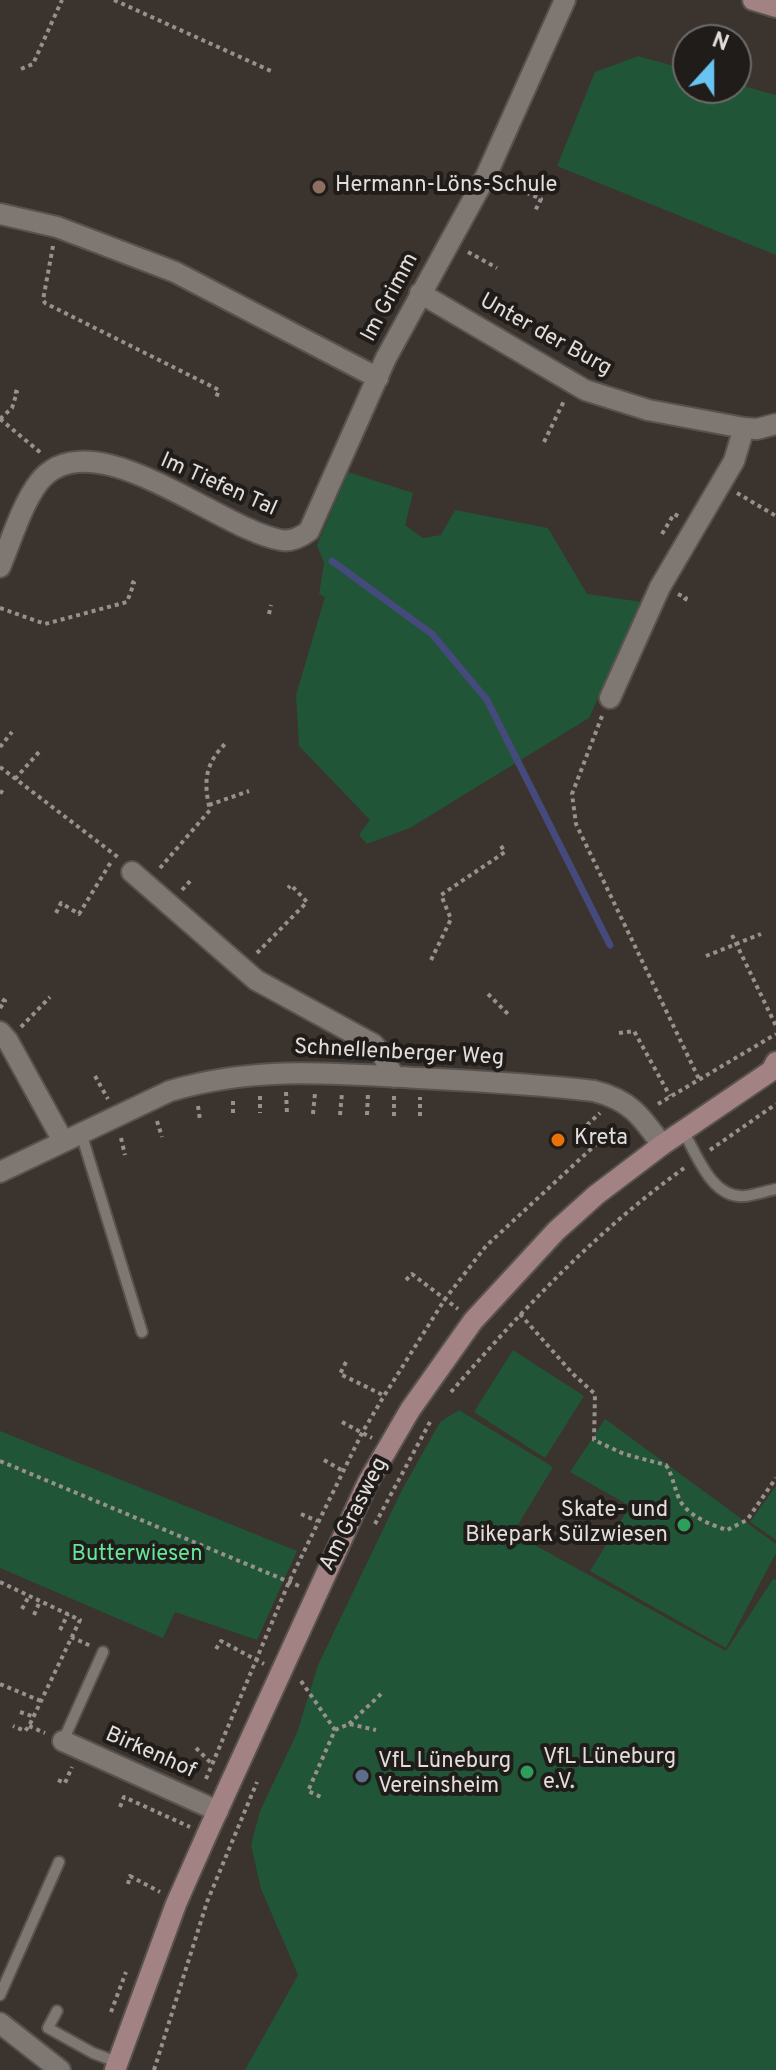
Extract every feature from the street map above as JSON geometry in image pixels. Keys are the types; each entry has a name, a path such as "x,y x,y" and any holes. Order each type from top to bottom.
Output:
{"main road":[{"path":"753,0 776,7"},
{"path":"662,1145 774,1068"},
{"name":"Am Grasweg","path":"116,2066 176,1904 316,1594 388,1446 473,1321 556,1231 596,1195 662,1145"}],"street":[{"name":"Im Grimm","path":"0,214 57,227 175,272 378,378 420,293 486,176 565,0"},
{"name":"Unter der Burg","path":"420,293 573,383 612,400 744,428 757,429 776,424"},
{"name":"Im Tiefen Tal","path":"58,468 73,461 99,461 146,479 261,533 284,541 298,538 309,531 378,378"},
{"path":"610,698 660,587 734,461 744,428"},
{"path":"0,567 39,482 58,468"},
{"path":"139,878 241,969 373,1044 394,1077"},
{"path":"4,1037 71,1136"},
{"name":"Schnellenberger Weg","path":"0,1172 116,1115 189,1084 285,1072 594,1091 616,1097 641,1115 662,1145"},
{"name":"Birkenhof","path":"63,1741 218,1811"},
{"path":"0,2023 60,2070"}],"lane":[{"path":"683,1131 716,1187 742,1197 776,1189"},
{"path":"71,1136 142,1332"},
{"path":"63,1741 103,1652"},
{"path":"0,1995 59,1862"},
{"path":"57,2011 48,2028 116,2066"}],"path":[{"path":"21,69 33,64 62,0"},
{"path":"114,0 271,71"},
{"path":"486,176 541,199 535,211"},
{"path":"57,227 43,300 219,390 216,398"},
{"path":"449,241 497,268"},
{"path":"73,328 77,319"},
{"path":"121,350 125,343"},
{"path":"166,372 169,365"},
{"path":"544,442 573,383"},
{"path":"13,391 17,392 12,408 0,419 58,468"},
{"path":"722,484 776,516"},
{"path":"0,608 45,624 127,602 134,583 130,581"},
{"path":"269,614 271,605"},
{"path":"610,698 572,794 576,824 699,1079"},
{"path":"0,747 12,732"},
{"path":"0,767 96,836 139,878 210,810 205,783 213,755 227,742"},
{"path":"15,779 39,752"},
{"path":"209,805 249,791"},
{"path":"431,960 451,919 441,895 505,852 499,843"},
{"path":"56,913 61,903 79,914 115,855"},
{"path":"241,969 307,902 291,885 288,888"},
{"path":"706,956 761,934"},
{"path":"732,935 776,1026"},
{"path":"488,994 509,1015"},
{"path":"4,1037 50,997"},
{"path":"0,998 5,1001 0,1008"},
{"path":"619,1033 634,1031 670,1096"},
{"path":"641,1115 774,1035"},
{"path":"95,1076 116,1115"},
{"path":"448,1396 581,1251 657,1187 776,1104"},
{"path":"406,1280 412,1274 473,1321"},
{"path":"520,1314 595,1394 594,1440 624,1454 666,1465 679,1499 706,1523 727,1530 747,1520 776,1478"},
{"path":"346,1362 340,1374 410,1410"},
{"name":"Am Grasweg","path":"369,1536 432,1420"},
{"path":"342,1422 388,1446"},
{"path":"324,1460 368,1482"},
{"path":"0,1461 316,1594"},
{"path":"1,1584 80,1620 34,1717 25,1731 13,1726"},
{"path":"22,1609 29,1596"},
{"path":"34,1615 40,1601"},
{"path":"60,1630 68,1614"},
{"path":"216,1649 221,1641 280,1672"},
{"path":"295,1695 301,1681 335,1730"},
{"path":"0,1684 41,1701"},
{"path":"323,1798 308,1791 335,1730 349,1724 381,1694"},
{"path":"20,1712 34,1717"},
{"path":"349,1724 376,1730"},
{"path":"154,2070 207,1902 257,1782"},
{"path":"120,1807 124,1797 207,1834"},
{"path":"128,1884 130,1876 176,1904"}],"green space":[{"path":"638,56 672,66 672,104 752,104 752,88 776,95 776,255 557,166 595,72"},
{"path":"348,472 413,493 405,525 423,538 441,535 455,510 548,528 587,594 642,602 589,718 410,828 367,844 359,835 370,820 299,746 296,695 325,597 319,594 324,563 317,545"},
{"path":"513,1350 584,1396 545,1458 474,1412"},
{"name":"VfL Lüneburg e.V.","path":"459,1410 553,1467 513,1533 726,1651 773,1579 776,1580 776,2070 245,2070 298,1975 261,1889 251,1845 260,1811 297,1733 318,1665 402,1490 440,1422"},
{"name":"Skate- und Bikepark Sülzwiesen","path":"605,1419 776,1544 776,1553 726,1648 590,1571 630,1506 570,1472"},
{"name":"Butterwiesen","path":"0,1431 297,1551 257,1640 175,1612 163,1638 0,1568"},
{"path":"776,1486 776,1540 750,1522"}],"waterway":[{"path":"332,561 432,634 487,700 610,945"}],"place":[{"name":"Hermann-Löns-Schule","path":"319,187"},
{"name":"Kreta","path":"558,1140"},
{"name":"Skate- und Bikepark Sülzwiesen","path":"684,1525"},
{"name":"VfL Lüneburg e.V.","path":"527,1772"},
{"name":"VfL Lüneburg Vereinsheim","path":"362,1776"}]}
